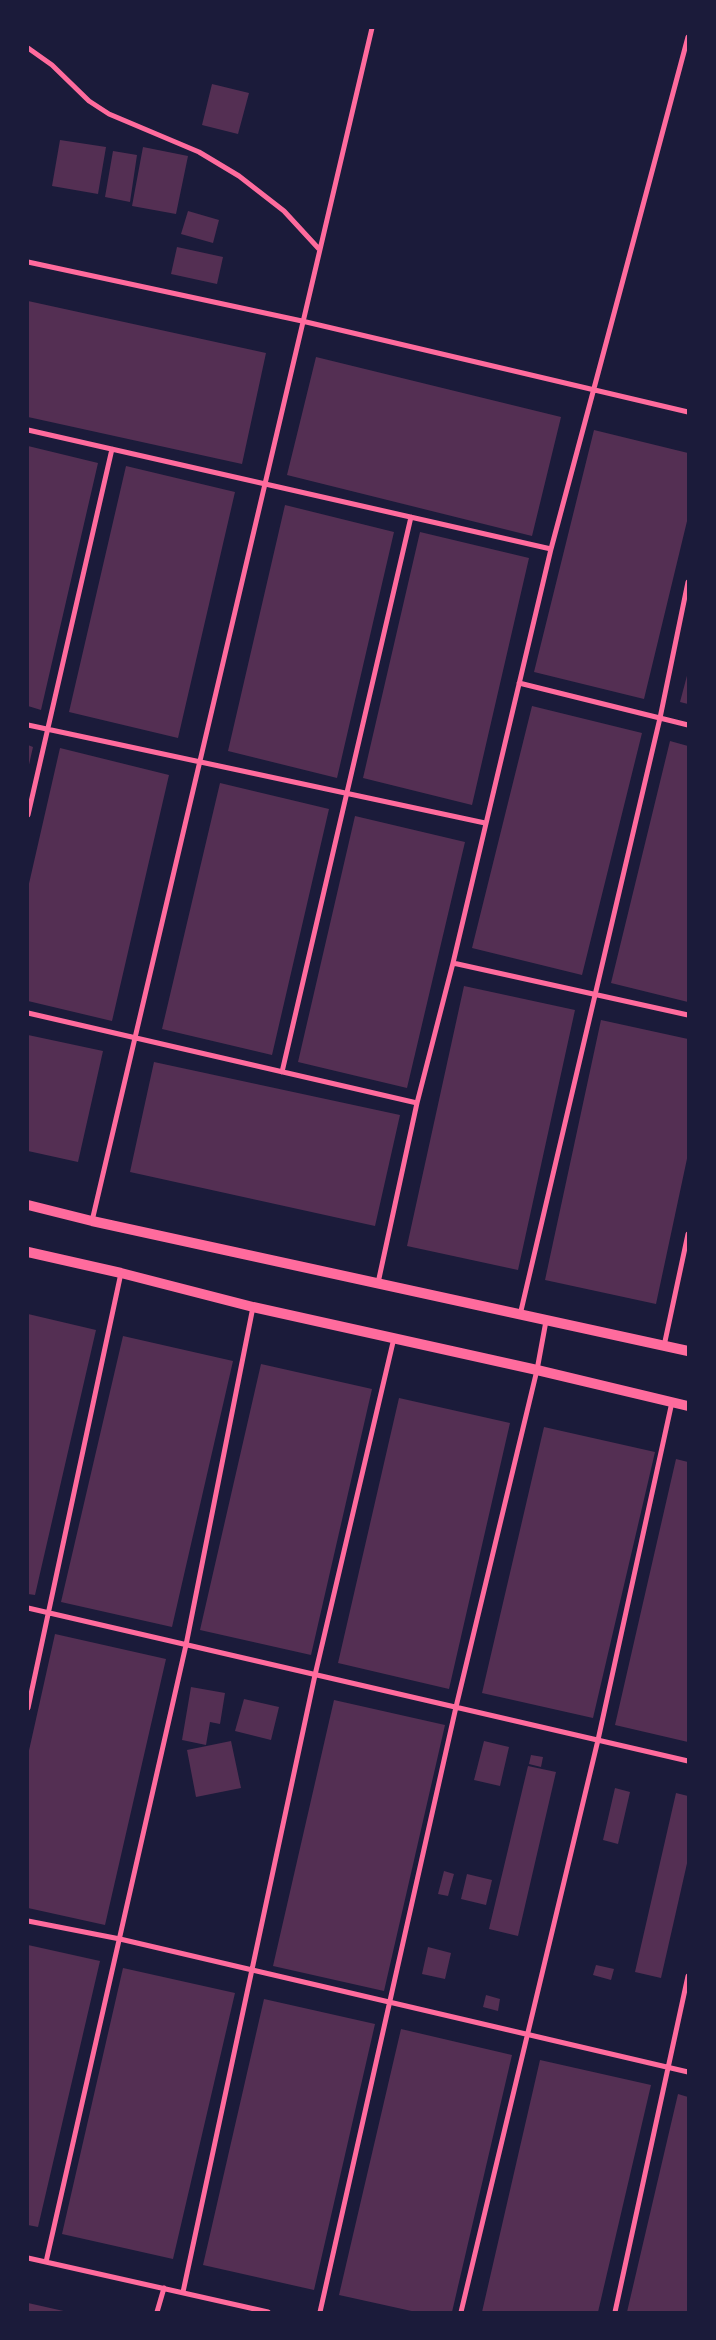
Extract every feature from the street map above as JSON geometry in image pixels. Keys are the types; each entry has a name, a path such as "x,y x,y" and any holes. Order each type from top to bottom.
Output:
{"main road":[{"path":"28,1206 688,1351"},
{"path":"28,1252 122,1273 253,1307 394,1337 688,1406"}],"street":[{"path":"92,1221 372,28"},
{"path":"378,1284 417,1103 453,963 551,549 688,37"},
{"path":"28,48 52,65 89,101 110,114 199,152 239,176 284,211 320,249"},
{"path":"28,262 302,321 688,412"},
{"path":"28,430 551,549"},
{"path":"28,815 112,449"},
{"path":"282,1072 411,517"},
{"path":"520,1315 660,718 688,582"},
{"path":"519,683 688,726"},
{"path":"28,725 485,823"},
{"path":"453,963 688,1015"},
{"path":"28,1013 417,1103"},
{"path":"664,1346 688,1234"},
{"path":"28,1708 122,1273"},
{"path":"46,2262 186,1645 253,1307"},
{"path":"320,2312 456,1707 537,1370 546,1321"},
{"path":"183,2292 315,1675 394,1337"},
{"path":"461,2312 529,2035 598,1740 672,1402"},
{"path":"28,1608 688,1761"},
{"path":"28,1921 120,1939 688,2072"},
{"path":"615,2312 688,1976"},
{"path":"28,2258 268,2312"},
{"path":"157,2312 164,2288"}],"building":[{"path":"212,84 249,93 238,134 202,125"},
{"path":"60,140 106,147 98,194 52,186"},
{"path":"143,147 188,156 176,214 132,206"},
{"path":"113,151 137,155 130,202 105,197"},
{"path":"188,211 219,220 213,243 181,234"},
{"path":"177,247 223,257 217,284 171,274"},
{"path":"28,301 266,353 242,464 28,417"},
{"path":"316,357 561,417 532,536 287,475"},
{"path":"594,430 688,453 688,517 644,699 534,672"},
{"path":"28,446 98,463 41,710 28,706"},
{"path":"126,466 235,492 178,738 69,712"},
{"path":"285,505 394,532 337,778 228,751"},
{"path":"420,532 529,558 472,805 363,778"},
{"path":"688,672 688,704 680,702"},
{"path":"532,706 642,733 582,975 472,948"},
{"path":"670,741 688,746 688,1002 611,983"},
{"path":"28,745 33,747 28,769"},
{"path":"60,748 169,775 112,1021 28,1001 28,888"},
{"path":"220,783 329,809 272,1055 162,1029"},
{"path":"355,816 465,842 407,1088 298,1062"},
{"path":"464,986 575,1010 518,1270 407,1246"},
{"path":"601,1020 688,1039 688,1154 656,1304 545,1280"},
{"path":"28,1035 103,1051 78,1162 28,1151"},
{"path":"154,1062 400,1115 375,1226 130,1172"},
{"path":"28,1314 96,1330 35,1595 28,1594"},
{"path":"123,1336 233,1361 172,1627 61,1602"},
{"path":"261,1364 372,1389 311,1655 200,1630"},
{"path":"399,1398 510,1423 449,1689 338,1663"},
{"path":"544,1427 655,1452 593,1718 482,1693"},
{"path":"676,1459 688,1462 688,1742 615,1725"},
{"path":"55,1634 166,1659 105,1925 28,1908 28,1755"},
{"path":"191,1687 225,1693 220,1724 210,1722 206,1745 182,1740"},
{"path":"244,1699 279,1707 271,1740 235,1731"},
{"path":"334,1700 445,1725 384,1991 273,1966"},
{"path":"231,1741 241,1788 196,1797 187,1750"},
{"path":"484,1741 509,1747 500,1786 474,1780"},
{"path":"531,1755 543,1757 541,1767 529,1764"},
{"path":"528,1766 556,1772 518,1936 489,1929"},
{"path":"615,1788 630,1792 618,1844 603,1840"},
{"path":"676,1793 688,1796 688,1859 661,1978 635,1972"},
{"path":"444,1871 454,1874 448,1896 438,1894"},
{"path":"467,1874 492,1880 486,1905 461,1899"},
{"path":"28,1945 100,1961 38,2227 28,2225"},
{"path":"428,1947 451,1953 445,1979 422,1974"},
{"path":"596,1965 614,1969 611,1980 593,1975"},
{"path":"123,1968 235,1993 173,2259 62,2234"},
{"path":"486,1995 500,1999 498,2011 483,2007"},
{"path":"264,1999 375,2024 314,2290 203,2265"},
{"path":"401,2029 512,2055 452,2312 416,2312 339,2295"},
{"path":"540,2060 651,2085 598,2312 482,2312"},
{"path":"678,2094 688,2097 688,2312 627,2312"},
{"path":"28,2303 68,2312 28,2312"}]}
